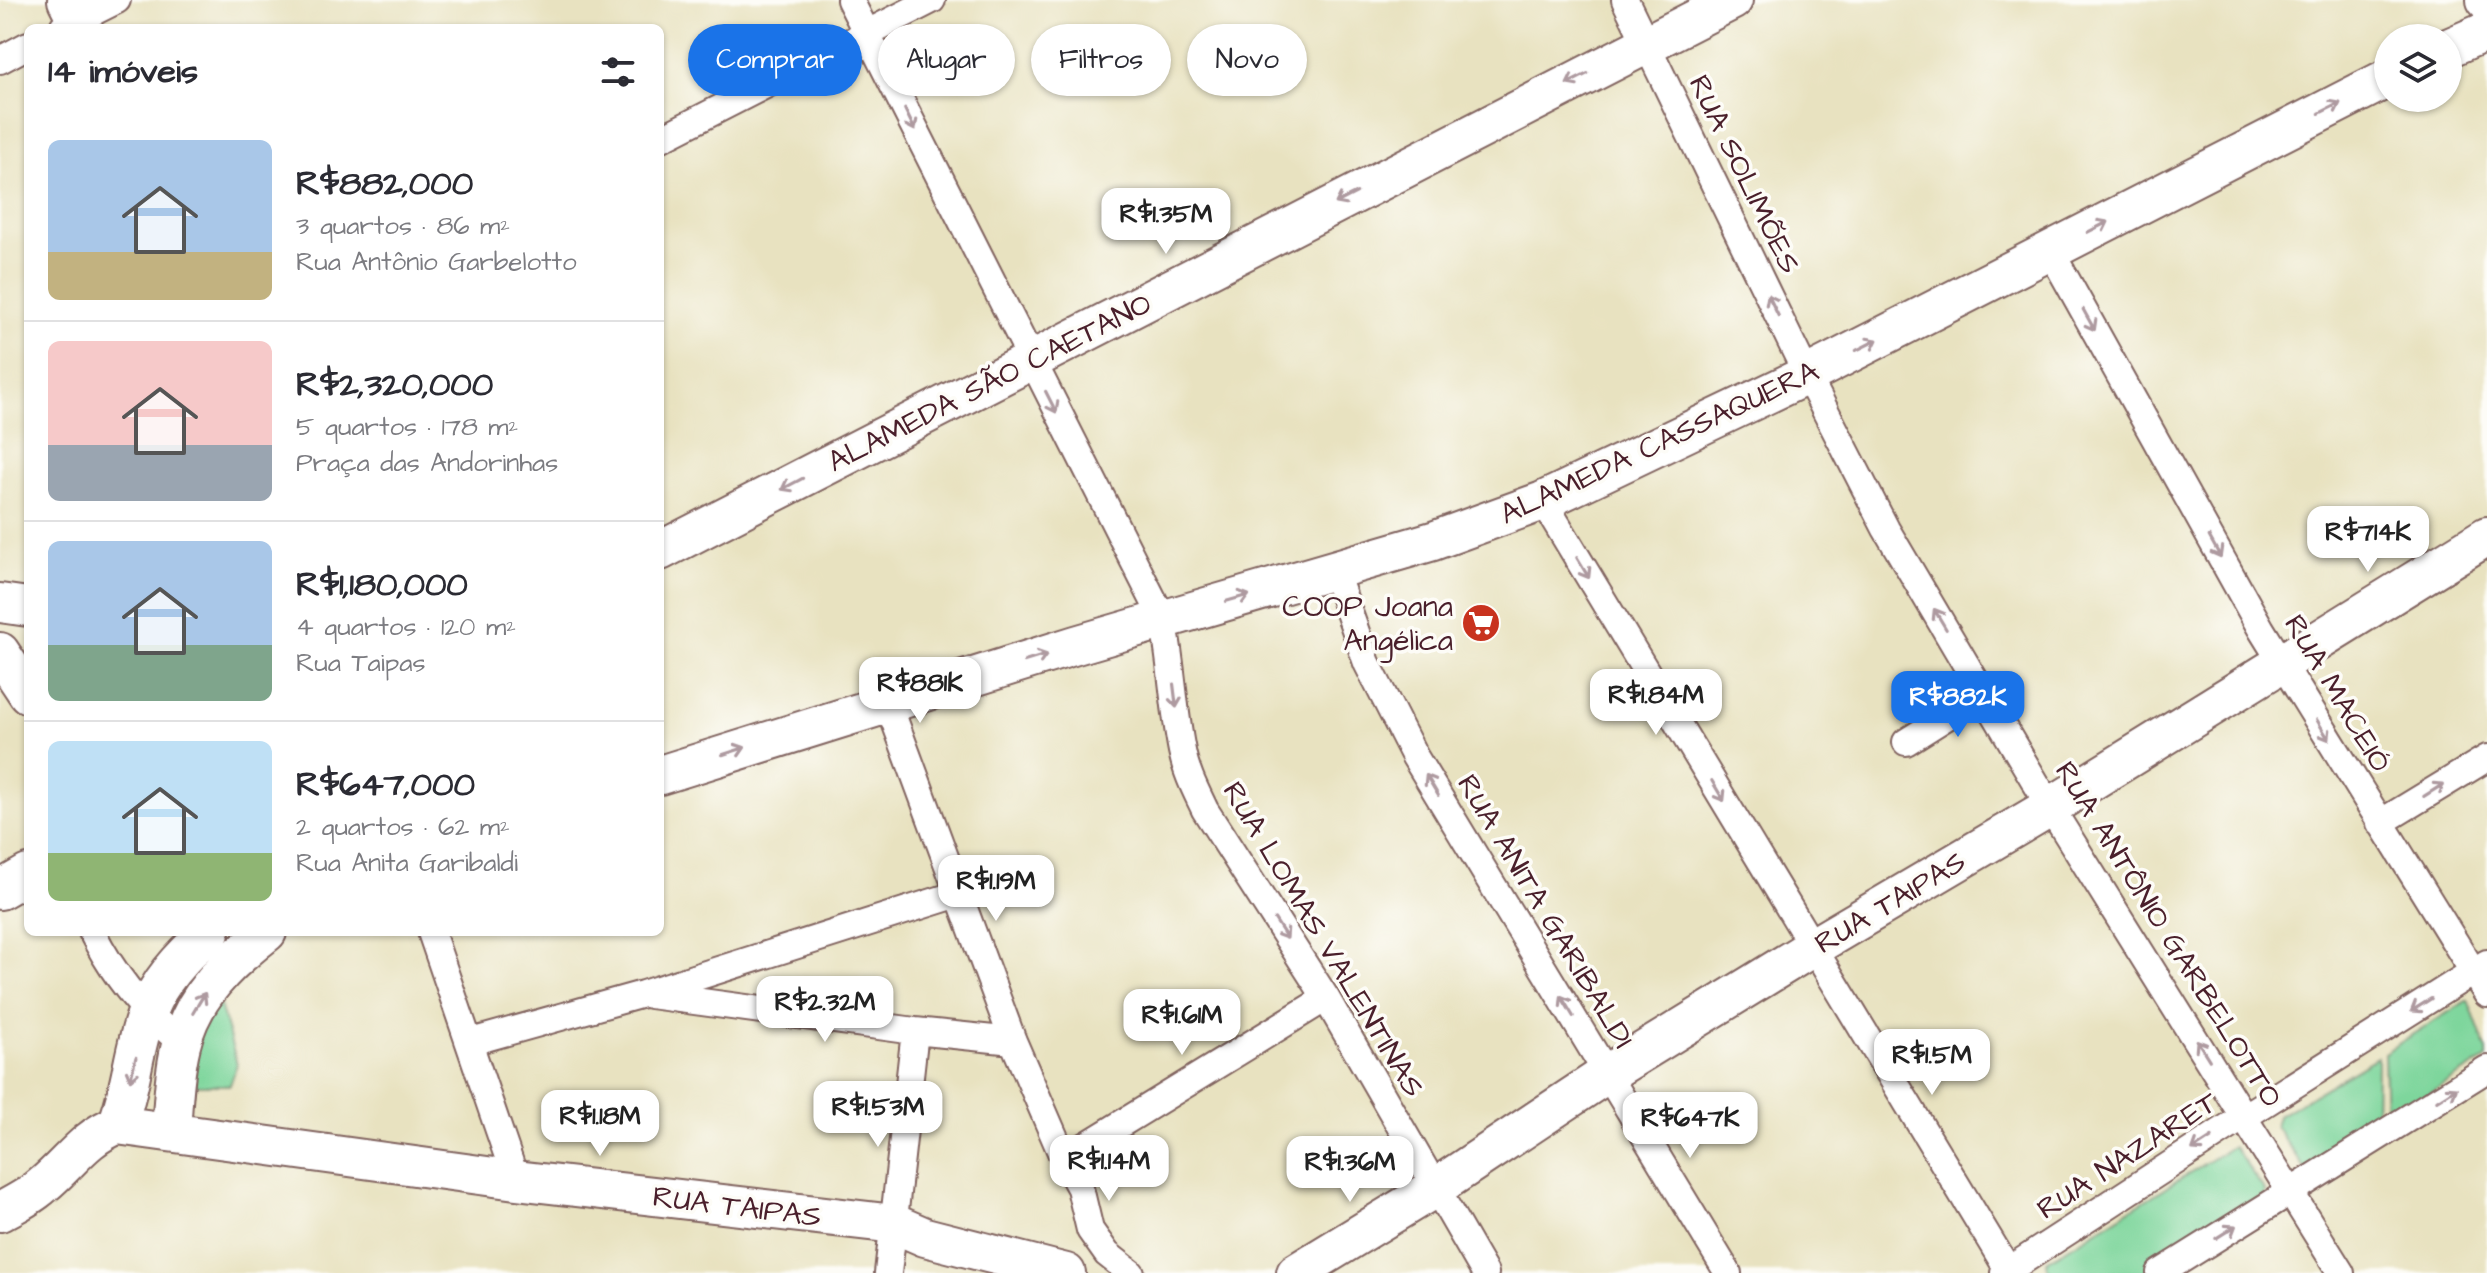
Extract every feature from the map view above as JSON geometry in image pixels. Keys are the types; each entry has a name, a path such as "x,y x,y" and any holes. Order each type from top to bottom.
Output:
{"street":[{"path":"72,19 117,0"},
{"name":"RUA LOMAS VALENTINAS","path":"850,0 1163,619 1182,752 1190,780 1205,810 1326,998 1485,1273"},
{"path":"664,137 932,0"},
{"name":"RUA SOLIMÕES","path":"1625,0 1807,375"},
{"name":"ALAMEDA SÃO CAETANO","path":"664,549 1733,0"},
{"path":"2462,42 2487,31"},
{"path":"0,60 24,47"},
{"name":"ALAMEDA CASSAQUERA","path":"664,774 1163,619 1433,541 1543,501 1807,375 2374,85"},
{"name":"RUA MACEIÓ","path":"2051,252 2282,664 2380,823 2480,967 2487,994"},
{"name":"RUA ANTÔNIO GARBELOTTO","path":"1807,375 1886,529 2050,807 2341,1273"},
{"path":"1543,501 2007,1272"},
{"name":"ALAMEDA SÃO CAETANO","path":"664,542 715,524"},
{"name":"RUA TAIPAS","path":"1296,1273 1435,1188 1608,1073 2050,807 2487,536"},
{"name":"RUA ANITA GARIBALDI","path":"1334,570 1367,663 1390,712 1728,1273"},
{"path":"0,603 24,606"},
{"path":"0,652 24,688"},
{"path":"1906,742 1984,693"},
{"path":"888,703 1013,1041 1064,1159 1080,1188 1090,1230 1107,1254 1131,1273"},
{"path":"2380,823 2487,758"},
{"path":"0,890 24,876"},
{"path":"471,1042 643,994 958,894"},
{"path":"94,936 131,994 181,1042"},
{"path":"0,1212 42,1186 88,1140 117,1125 148,1010 159,988 179,962 206,936"},
{"path":"171,1132 181,1042 196,1007 216,978 262,936"},
{"path":"432,936 516,1180"},
{"name":"RUA NAZARET","path":"2007,1272 2480,967"},
{"path":"643,994 915,1031 1013,1041"},
{"path":"1064,1159 1326,998"},
{"path":"888,1273 915,1031"},
{"path":"2160,1273 2487,1069"},
{"name":"RUA TAIPAS","path":"117,1125 516,1180 895,1224 925,1237 1066,1273"}],"green space":[{"path":"218,998 237,1064 230,1085 195,1085 187,1041"},
{"path":"2468,1000 2487,1058 2386,1121 2384,1053"},
{"path":"2377,1057 2376,1127 2306,1171 2275,1126 2278,1116"},
{"path":"2233,1146 2265,1191 2259,1200 2142,1273 2051,1273 2047,1261"}],"place":[{"name":"COOP Joana Angélica","path":"1481,623"}]}
